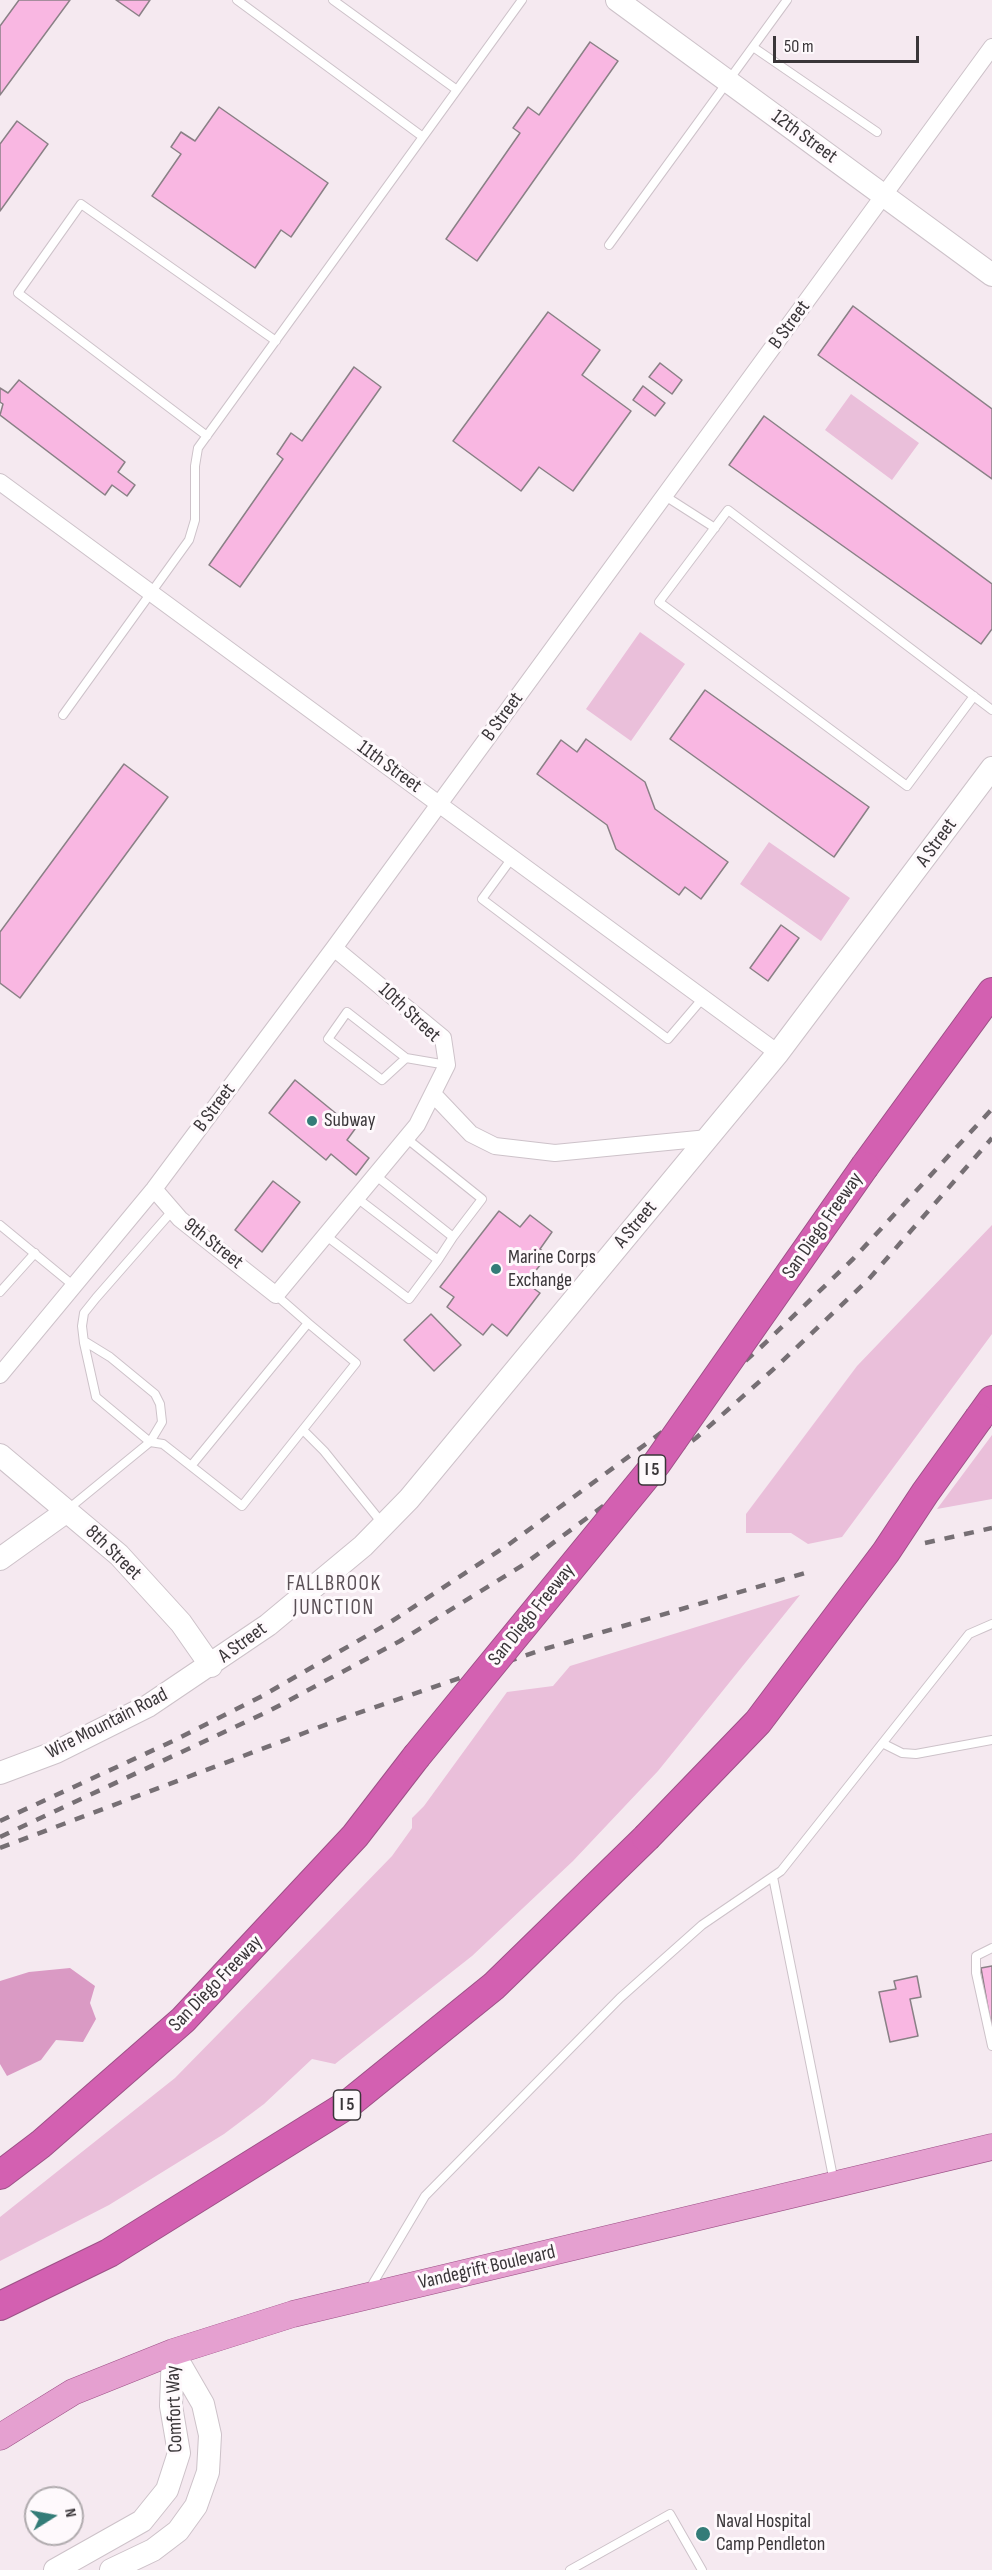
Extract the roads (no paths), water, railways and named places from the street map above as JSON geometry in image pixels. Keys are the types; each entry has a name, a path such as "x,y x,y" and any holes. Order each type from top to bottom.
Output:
{"highway":[{"name":"San Diego Freeway","path":"0,2175 41,2144 183,2020 355,1836 416,1757 657,1463 865,1166 992,992"},
{"name":"I 5","path":"0,2306 109,2253 347,2105 494,1986 646,1838 758,1722 886,1552 985,1409"}],"main road":[{"name":"12th Street","path":"617,0 992,275"},
{"name":"A Street","path":"211,1666 268,1625 363,1546 409,1499 778,1053 992,768"},
{"name":"8th Street","path":"0,1455 119,1555 181,1623 211,1666"},
{"path":"0,1559 67,1510"},
{"name":"Wire Mountain Road","path":"0,1773 56,1752 138,1711 211,1666"},
{"name":"Vandegrift Boulevard","path":"0,2437 73,2392 173,2352 293,2314 992,2147"},
{"name":"Comfort Way","path":"55,2570 142,2522 167,2490 179,2453 171,2406 173,2352"},
{"name":"Comfort Way","path":"111,2570 153,2550 178,2531 196,2506 208,2472 210,2435 203,2404 173,2352"}],"street":[{"name":"B Street","path":"0,1375 154,1189 334,948 992,47"},
{"name":"11th Street","path":"0,482 778,1053"},
{"name":"10th Street","path":"334,948 443,1038 447,1065 434,1095"},
{"path":"276,1295 417,1125 434,1095 471,1134 495,1146 555,1153 708,1138"},
{"name":"9th Street","path":"154,1189 180,1219 276,1295"}],"lane":[{"path":"237,0 423,137"},
{"path":"333,0 457,90"},
{"path":"63,715 153,594 189,540 195,520 195,466 198,448 522,0"},
{"path":"609,245 787,0"},
{"path":"753,47 877,132"},
{"path":"207,436 18,293 81,204 276,341"},
{"path":"665,496 714,528"},
{"path":"974,696 907,786 659,602 728,510 974,696 992,710"},
{"path":"513,857 482,899 668,1039 703,998"},
{"path":"406,1058 382,1080 328,1040 347,1012 406,1058 447,1065"},
{"path":"325,1235 409,1299 482,1199 406,1138"},
{"path":"375,1175 453,1237"},
{"path":"357,1198 438,1260"},
{"path":"172,1210 84,1313 82,1326 84,1341 96,1397 150,1442 163,1444 242,1506 356,1363 276,1295"},
{"path":"0,1225 74,1286"},
{"path":"0,1292 35,1253"},
{"path":"191,1466 308,1323"},
{"path":"67,1510 150,1442 162,1422 160,1404 155,1394 110,1357 84,1341"},
{"path":"303,1430 324,1451 383,1525"},
{"path":"365,2297 425,2196 620,1998 702,1924 781,1871 969,1634 992,1623"},
{"path":"884,1744 902,1753 916,1754 992,1740"},
{"path":"773,1877 834,2185"},
{"path":"992,1948 976,1956 976,1973 992,2046"},
{"path":"570,2570 670,2514 702,2570"}],"railway":[{"path":"0,1821 173,1741 262,1696 389,1623 508,1545 680,1419 761,1347 853,1259 992,1109"},
{"path":"0,1837 269,1711 400,1641 523,1565 696,1438 777,1366 868,1280 992,1138"},
{"path":"925,1543 992,1528"},
{"path":"0,1848 341,1719 541,1650 812,1571"}],"place":[{"name":"Subway","path":"312,1121"},
{"name":"Marine Corps Exchange","path":"496,1269"},
{"name":"Naval Hospital Camp Pendleton","path":"703,2534"}],"district":[{"name":"FALLBROOK JUNCTION","path":"334,1597"}]}
